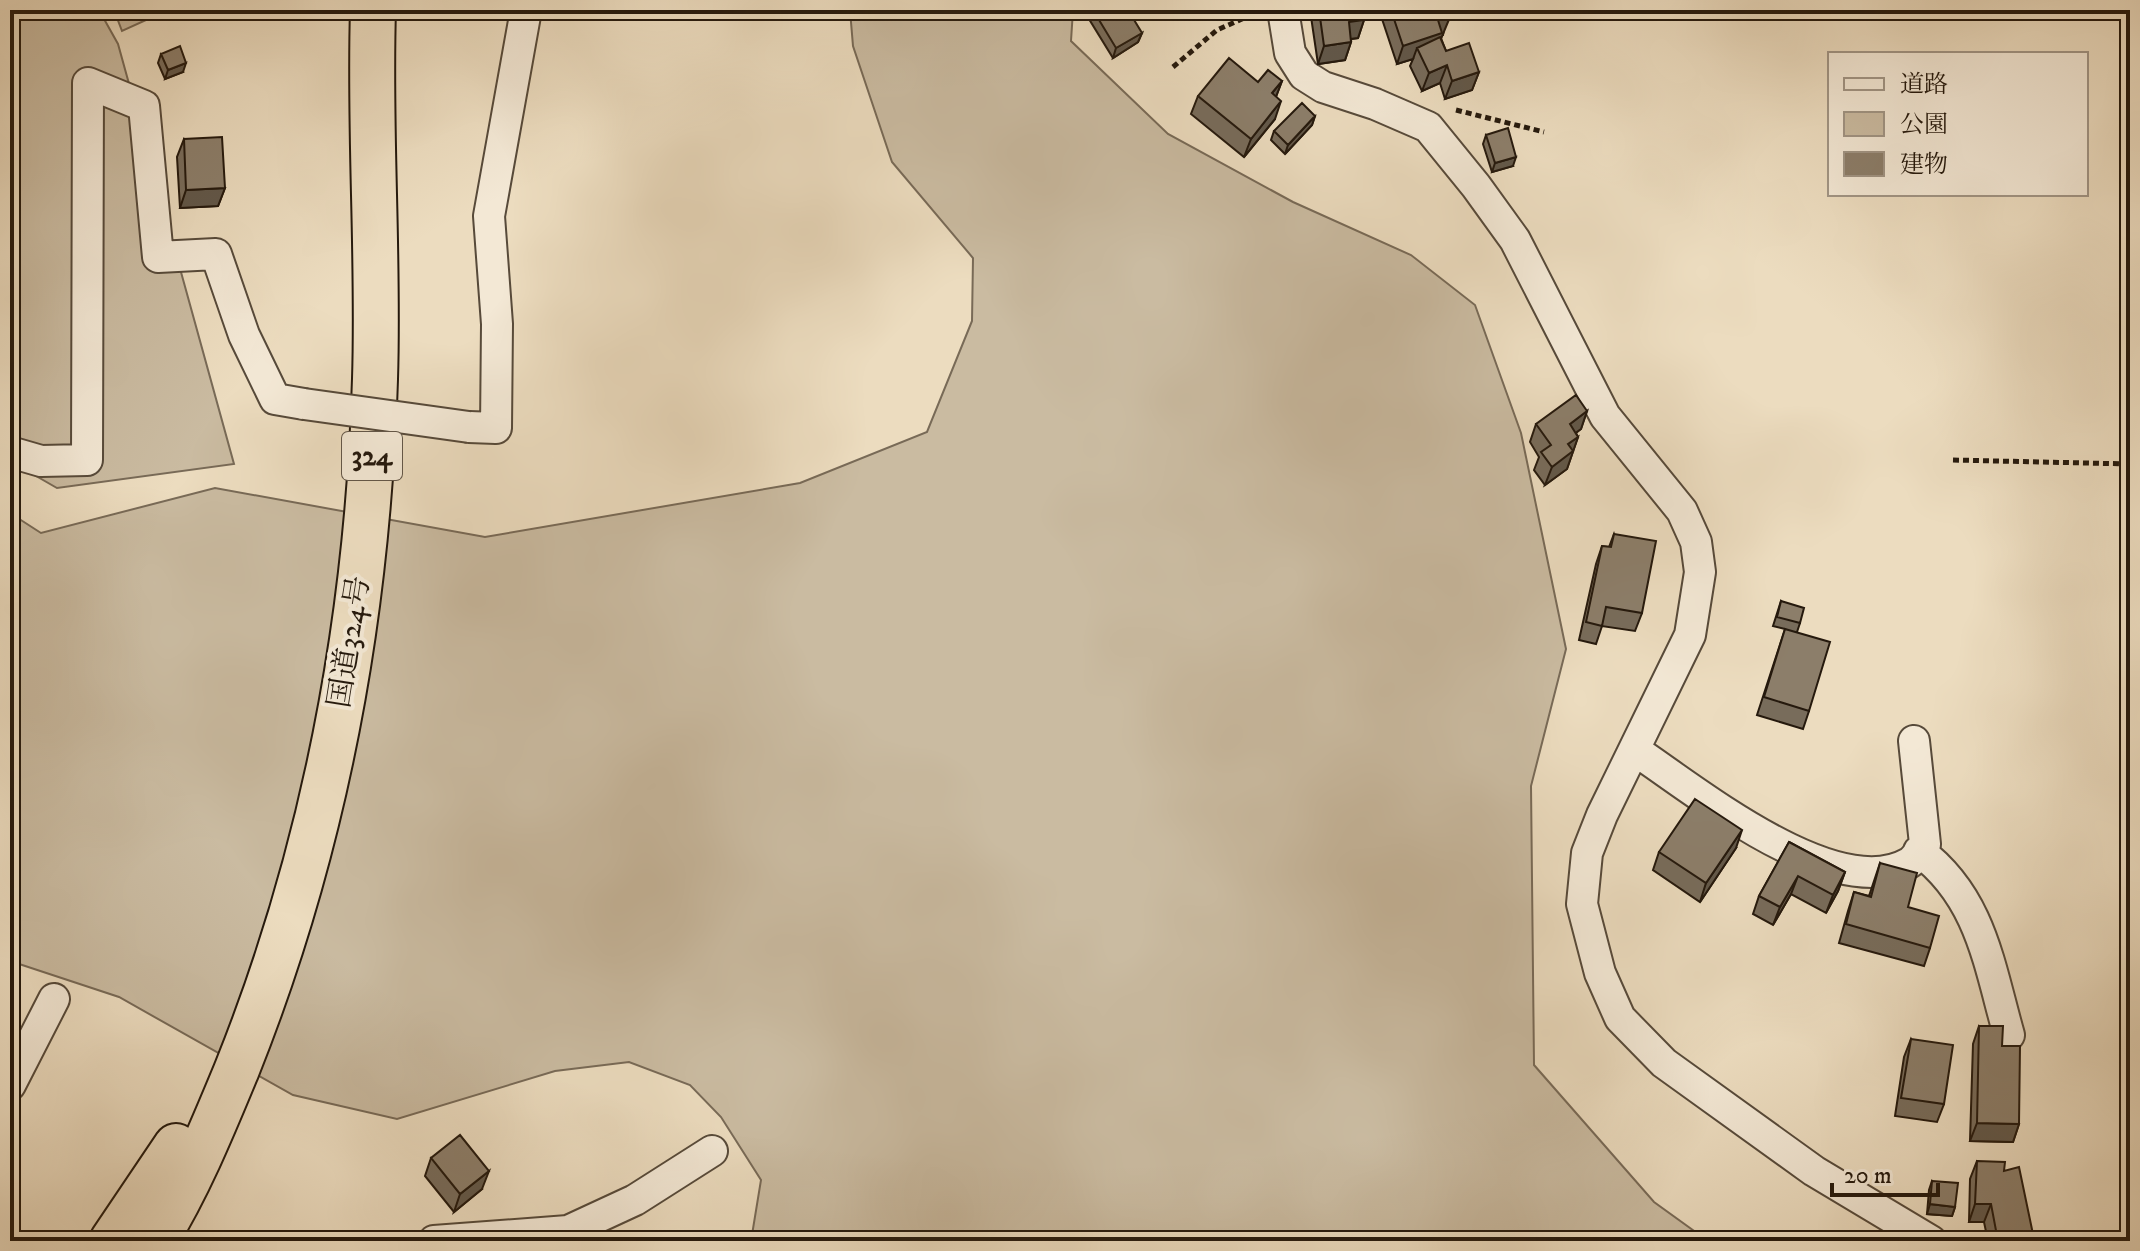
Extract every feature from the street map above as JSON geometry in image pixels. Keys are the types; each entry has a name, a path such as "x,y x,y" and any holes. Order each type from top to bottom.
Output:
{"highway":[{"name":"国道324号","path":"155,1241 214,1125 256,1020 299,896 345,688 371,480 375,375 373,10"},
{"name":"324","path":"112,1241 193,1119 299,896"},
{"name":"324","path":"189,1241 238,1119 273,1020 299,896"}],"street":[{"path":"10,452 41,461 87,460 88,83 144,106 158,257 216,254 244,335 275,399 469,427 496,428 497,324 489,216 526,10"},
{"path":"1283,10 1290,53 1304,75 1323,87 1428,127 1515,240 1605,416 1682,511 1696,542 1700,572 1690,635 1636,751 1602,815 1587,853 1582,904 1600,973 1620,1018 1664,1063 1730,1111 1814,1171 1931,1241"},
{"path":"1636,751 1757,831 1815,863 1851,872 1892,869 1912,862 1925,844 1914,741"},
{"path":"1919,851 1945,871 1962,893 1981,934 2009,1035"},
{"path":"10,1085 54,999"},
{"path":"434,1241 568,1231 635,1200 712,1151"}],"path":[{"path":"1173,67 1217,30 1253,14"},
{"path":"1398,114 1411,110 1459,110 1490,121 1544,132"},
{"path":"1953,460 2130,464"}],"green space":[{"path":"10,10 99,10 118,44 234,464 57,488 10,461"},
{"path":"114,10 168,10 122,31"},
{"path":"850,10 1073,10 1071,41 1168,134 1293,202 1411,255 1475,305 1521,433 1566,649 1531,786 1534,1065 1654,1202 1708,1241 751,1241 761,1180 721,1117 690,1085 629,1062 555,1071 397,1119 293,1095 119,997 10,961 10,513 41,533 215,488 485,537 800,483 927,432 972,321 973,258 892,162 853,46"}],"building":[{"path":"1093,10 1128,10 1142,33 1116,48"},
{"path":"1319,10 1362,10 1364,20 1349,22 1351,42 1324,46"},
{"path":"1391,10 1448,10 1450,17 1438,20 1442,33 1403,46"},
{"path":"1440,37 1446,51 1469,43 1479,72 1452,81 1447,65 1429,73 1417,48"},
{"path":"180,46 186,63 168,70 161,54"},
{"path":"1229,58 1258,82 1268,70 1282,81 1272,93 1281,101 1251,139 1198,96"},
{"path":"1302,103 1315,116 1288,145 1274,131"},
{"path":"1508,128 1516,157 1495,163 1486,135"},
{"path":"222,137 225,188 186,190 184,139"},
{"path":"1576,395 1587,411 1570,424 1578,437 1568,444 1573,451 1552,467 1541,452 1551,445 1536,424"},
{"path":"1614,534 1656,541 1642,613 1606,607 1602,626 1586,622 1602,546 1611,547"},
{"path":"1781,601 1804,608 1800,623 1777,617"},
{"path":"1785,629 1830,642 1809,711 1764,697"},
{"path":"1695,799 1742,830 1706,883 1659,852"},
{"path":"1789,842 1845,872 1833,895 1798,876 1780,907 1759,896"},
{"path":"1880,863 1917,873 1908,907 1939,916 1930,948 1846,924 1854,892 1871,897"},
{"path":"1979,1026 2003,1026 2002,1046 2020,1046 2019,1124 1977,1123"},
{"path":"1911,1039 1953,1045 1944,1104 1901,1098"},
{"path":"460,1135 489,1171 460,1194 431,1158"},
{"path":"1977,1161 2005,1162 2004,1171 2019,1167 2034,1239 1998,1241 1991,1204 1975,1204"},
{"path":"1932,1181 1958,1183 1955,1207 1930,1204"}]}
